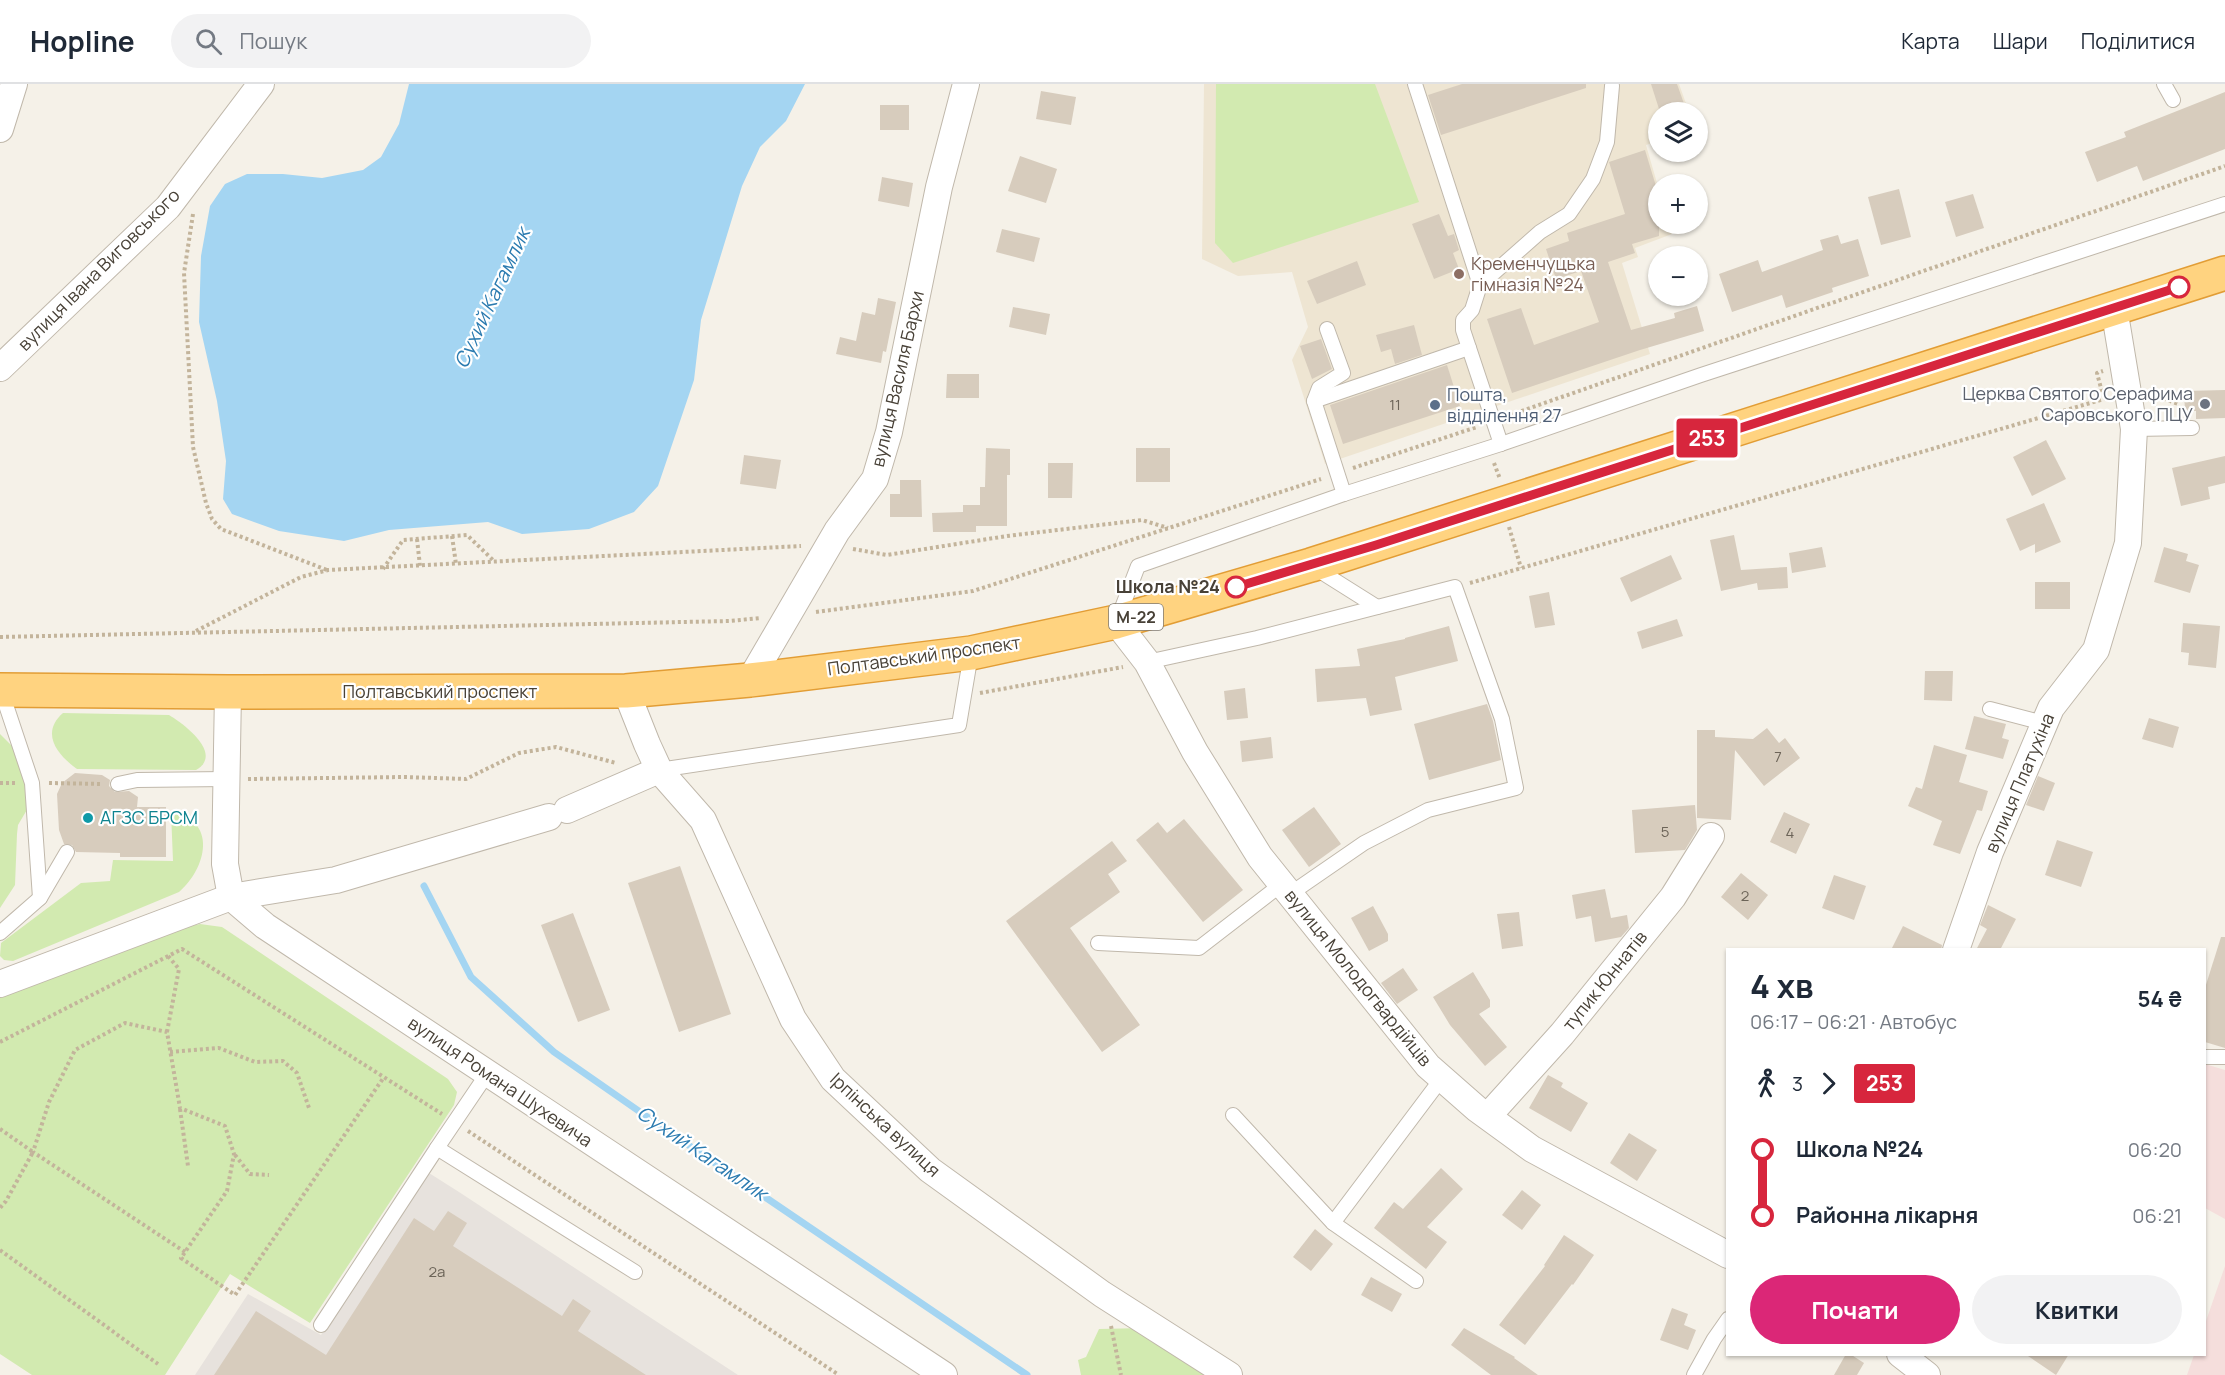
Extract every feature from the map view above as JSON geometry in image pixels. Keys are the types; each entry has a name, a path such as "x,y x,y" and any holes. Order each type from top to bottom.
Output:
{"highway":[{"name":"Полтавський проспект","path":"0,689 228,692 626,690 750,680 971,653 1116,622 1311,565 2225,273"}],"street":[{"path":"0,129 14,84"},
{"name":"вулиця Івана Виговського","path":"0,368 168,207 261,84"},
{"name":"вулиця Василя Бархи","path":"750,680 829,544 875,479 889,432 939,187 966,84"},
{"name":"вулиця Платухіна","path":"1957,948 1990,852 2051,708 2096,650 2128,543 2134,429 2114,308"},
{"name":"вулиця Молодогвардійців","path":"1116,622 1147,663 1195,752 1260,857 1428,1066 1532,1149 1726,1254"},
{"name":"Ірпінська вулиця","path":"626,690 646,744 659,770 703,820 793,1019 833,1079 930,1170 1102,1294 1229,1375"},
{"path":"228,692 225,864 231,897"},
{"path":"0,984 231,897 336,880 558,814 659,770"},
{"name":"тупик Юннатів","path":"1488,1116 1562,1034 1673,897 1711,836"},
{"name":"вулиця Романа Шухевича","path":"231,897 265,926 944,1375"},
{"path":"1903,1356 1928,1375"}],"lane":[{"path":"1415,84 1480,285"},
{"path":"2164,84 2173,100"},
{"path":"1501,444 1468,348 1463,320 1472,310 1480,285 1540,232 1569,214 1593,179 1607,142 1612,86"},
{"path":"1116,622 1138,566 1344,494 1501,444 1701,375 2225,204"},
{"path":"1328,329 1343,374 1319,388 1314,401 1344,494"},
{"path":"1314,401 1468,348"},
{"path":"2134,429 2192,428"},
{"path":"1311,565 1377,607"},
{"path":"1098,943 1199,948 1286,889 1364,843 1428,810 1516,788 1502,718 1455,587 1257,638 1147,663"},
{"path":"659,770 959,725 971,653"},
{"path":"0,689 32,783 40,898"},
{"path":"1990,709 2044,723"},
{"path":"118,784 137,780 226,779"},
{"path":"0,933 40,898 67,852"},
{"path":"2206,1057 2225,1057"},
{"path":"321,1325 487,1074"},
{"path":"1332,1224 1442,1078"},
{"path":"1233,1115 1332,1224 1416,1281"},
{"path":"437,1148 635,1272"},
{"path":"1694,1375 1726,1322"}],"path":[{"path":"0,637 729,621 860,607 973,591 1337,474 2225,166"},
{"path":"194,207 184,273 193,447 206,503 212,519 221,529 328,570"},
{"path":"1455,587 2104,400 2097,373 2124,365"},
{"path":"2149,393 2178,404"},
{"path":"192,632 301,577 328,570 383,569 493,561 829,544 887,555 1007,536 1142,520 1168,528"},
{"path":"383,569 403,540 452,536 467,535 493,561"},
{"path":"452,536 456,564"},
{"path":"417,539 420,566"},
{"path":"964,696 1147,663"},
{"path":"226,779 404,777 466,779 519,753 556,747 627,765 659,770"},
{"path":"0,783 118,784"},
{"path":"0,1042 182,949 454,1122 839,1375"},
{"path":"168,956 179,969 167,1032 188,1166"},
{"path":"0,1208 33,1152 48,1102 75,1050 124,1023 167,1032"},
{"path":"170,1052 219,1048 255,1062 283,1061 297,1073 309,1108"},
{"path":"234,1154 227,1191 181,1258 235,1295 384,1077"},
{"path":"180,1108 225,1126 234,1154 250,1174 269,1175"},
{"path":"0,1129 185,1252"},
{"path":"0,1250 158,1364"},
{"path":"1102,1294 1121,1375"}],"shaded area":[{"name":"Кременчуцька гімназія №24","path":"1204,84 1679,84 1685,102 1648,102 1648,144 1646,145 1648,162 1651,162 1654,174 1648,174 1648,234 1672,234 1635,248 1638,257 1622,263 1650,354 1325,464 1292,360 1308,327 1292,272 1238,276 1202,259"},
{"path":"2206,1064 2225,1070 2225,1219 2206,1209"},
{"path":"429,1173 738,1375 195,1375 248,1294 321,1335"},
{"path":"2225,1266 2225,1375 2187,1375 2194,1356 2206,1356 2206,1321"}],"green space":[{"path":"1216,84 1375,84 1419,202 1233,263 1215,243"},
{"path":"63,713 169,715 192,732 204,748 206,756 196,770 77,769 58,751 52,737 56,721"},
{"path":"0,734 17,751 29,775 28,808 18,825 15,885 0,908"},
{"path":"171,812 186,817 196,824 202,834 201,858 189,882 179,892 13,961 4,960 0,956 1,943 81,883 110,881 113,860 173,861"},
{"path":"200,924 222,927 448,1079 457,1092 454,1105 310,1323 230,1274 165,1375 32,1375 0,1354 0,998 123,945"},
{"path":"1143,1328 1213,1375 1081,1375 1078,1360 1086,1357 1099,1329"}],"water":[{"path":"409,84 805,84 786,121 760,147 742,186 701,320 694,380 658,486 634,512 589,529 522,534 488,522 389,530 344,541 279,531 232,514 223,499 226,461 217,401 199,322 201,256 210,206 225,184 247,174 283,174 322,178 363,170 381,157 399,124"}],"building":[{"path":"1462,84 1586,84 1586,88 1441,135 1428,95"},
{"path":"1651,84 1677,84 1683,102 1657,102"},
{"path":"1041,91 1076,97 1071,125 1036,119"},
{"path":"2225,92 2225,149 2143,181 2137,166 2097,182 2085,152 2126,137 2124,132"},
{"path":"880,105 909,105 909,130 880,130"},
{"path":"1645,150 1652,174 1648,174 1648,234 1659,234 1659,236 1632,244 1635,253 1608,262 1631,330 1675,318 1674,313 1697,306 1704,331 1512,393 1487,319 1521,308 1534,345 1599,322 1581,271 1556,279 1546,249 1569,241 1567,233 1625,214 1609,162"},
{"path":"1020,156 1057,169 1046,203 1008,191"},
{"path":"882,177 913,183 909,207 878,201"},
{"path":"1899,189 1911,237 1881,245 1868,197"},
{"path":"1973,194 1984,228 1956,237 1945,202"},
{"path":"1439,214 1448,236 1454,234 1459,250 1453,253 1459,269 1434,279 1412,224"},
{"path":"1002,229 1040,238 1034,262 996,252"},
{"path":"1838,235 1841,244 1858,239 1869,276 1832,288 1833,292 1786,308 1782,295 1732,312 1719,274 1758,260 1762,272 1823,250 1820,240"},
{"path":"1357,261 1366,285 1317,304 1307,281"},
{"path":"878,298 896,302 886,352 883,351 881,363 836,354 840,337 856,341 862,312 875,315"},
{"path":"1013,307 1050,314 1046,335 1009,327"},
{"path":"1414,325 1422,355 1395,364 1391,349 1381,352 1376,335"},
{"path":"1321,339 1332,369 1312,379 1300,346"},
{"path":"1447,365 1460,406 1343,444 1330,405"},
{"path":"947,374 979,374 979,398 946,398"},
{"name":"Церква Святого Серафима Саровського ПЦУ","path":"2225,390 2225,418 2196,419 2196,411 2185,411 2184,391"},
{"path":"2046,440 2066,479 2032,496 2013,457"},
{"path":"986,448 1010,449 1010,475 1007,475 1007,526 976,526 976,532 933,532 932,513 963,512 963,505 980,505 980,487 985,487"},
{"path":"1136,448 1170,448 1170,482 1136,482"},
{"path":"744,455 781,460 776,489 740,484"},
{"path":"2225,456 2225,483 2208,487 2210,499 2181,506 2172,468"},
{"path":"1048,463 1073,463 1072,498 1048,498"},
{"path":"900,480 921,480 922,517 890,517 890,494 900,494"},
{"path":"2044,503 2061,542 2035,553 2035,544 2020,551 2006,519"},
{"path":"1734,535 1741,570 1787,567 1788,588 1758,590 1757,583 1721,591 1710,540"},
{"path":"1822,547 1826,567 1792,573 1789,553"},
{"path":"2164,547 2188,554 2186,561 2199,565 2190,593 2154,582"},
{"path":"1671,555 1682,579 1631,602 1620,578"},
{"path":"2035,582 2070,582 2070,609 2035,609"},
{"path":"1549,592 1555,625 1535,628 1529,596"},
{"path":"1677,619 1683,636 1642,649 1637,632"},
{"path":"2183,623 2220,626 2216,668 2188,665 2189,653 2181,652"},
{"path":"1449,626 1458,661 1395,677 1402,710 1370,716 1366,698 1317,702 1315,669 1360,666 1357,649 1405,639"},
{"path":"1925,671 1953,671 1952,701 1924,700"},
{"path":"1245,688 1248,718 1227,720 1224,691"},
{"path":"1487,704 1501,760 1429,780 1414,724"},
{"path":"1974,716 2006,724 2002,738 2009,740 2003,759 1965,749"},
{"path":"2149,718 2179,727 2173,748 2142,739"},
{"path":"1767,728 1779,743 1785,738 1800,758 1764,786 1735,750 1731,820 1697,818 1697,730 1715,730 1715,737 1753,739"},
{"path":"1271,737 1273,758 1242,762 1240,741"},
{"path":"1934,745 1967,755 1959,782 1988,791 1982,811 1977,810 1960,854 1933,845 1942,821 1908,806 1916,787 1922,789"},
{"name":"АГЗС БРСМ","path":"75,773 102,775 110,780 109,786 115,792 129,791 138,797 137,807 166,807 166,857 120,857 120,853 76,852 72,845 64,844 59,830 57,794 62,783"},
{"path":"2038,776 2055,783 2044,811 2026,805"},
{"path":"1695,805 1697,830 1685,850 1635,853 1632,810"},
{"path":"1314,807 1341,844 1309,867 1282,830"},
{"path":"1784,812 1810,824 1796,854 1770,842"},
{"path":"1184,819 1243,890 1203,922 1136,840 1158,822 1167,833"},
{"path":"2057,840 2093,852 2081,887 2045,875"},
{"path":"1112,841 1127,861 1108,874 1120,892 1070,928 1140,1025 1102,1052 1006,921"},
{"path":"680,866 731,1014 679,1032 628,883"},
{"path":"1741,873 1768,895 1748,920 1721,897"},
{"path":"1834,875 1866,886 1854,920 1822,908"},
{"path":"1605,889 1611,918 1627,915 1629,928 1621,937 1595,942 1591,916 1576,919 1572,895"},
{"path":"1988,905 2016,919 2001,948 1977,948 1987,929 1980,925"},
{"path":"1373,906 1388,934 1388,941 1369,951 1351,918"},
{"path":"1519,912 1523,946 1502,949 1497,914"},
{"path":"573,913 610,1010 578,1022 541,925"},
{"path":"1903,926 1942,945 1941,948 1892,948"},
{"path":"2221,937 2225,937 2225,1048 2206,1042 2206,985"},
{"path":"1403,968 1418,990 1397,1004 1381,983"},
{"path":"1473,972 1490,1000 1490,1007 1479,1014 1507,1047 1485,1066 1450,1025 1433,997"},
{"path":"1548,1075 1563,1083 1561,1087 1588,1103 1571,1132 1529,1108"},
{"path":"1629,1133 1657,1150 1637,1181 1610,1163"},
{"path":"1441,1168 1463,1189 1427,1227 1447,1242 1426,1269 1374,1228 1394,1202 1403,1209"},
{"path":"1522,1190 1541,1205 1522,1230 1502,1215"},
{"path":"448,1211 467,1223 453,1246 562,1316 573,1299 591,1311 578,1331 646,1375 214,1375 256,1311 326,1355 414,1218 434,1231"},
{"path":"1315,1229 1333,1244 1311,1271 1293,1257"},
{"path":"1564,1235 1594,1255 1525,1345 1499,1325 1545,1266"},
{"path":"1371,1277 1402,1294 1392,1312 1361,1295"},
{"path":"1672,1308 1688,1314 1684,1325 1696,1330 1688,1350 1660,1340"},
{"path":"1464,1328 1515,1357 1538,1375 1491,1375 1451,1345"},
{"path":"1845,1356 1853,1356 1864,1363 1857,1375 1834,1375"},
{"path":"2028,1356 2068,1356 2056,1375"}],"waterway":[{"name":"Сухий Кагамлик","path":"424,886 471,977 554,1052 1027,1375"}],"bus line":[{"name":"253","path":"1236,587 1376,545 2179,287"}],"place":[{"name":"Кременчуцька гімназія №24","path":"1459,274"},
{"name":"Церква Святого Серафима Саровського ПЦУ","path":"2205,404"},
{"name":"Пошта, відділення 27","path":"1435,405"},
{"name":"Школа №24","path":"1236,587"},
{"name":"АГЗС БРСМ","path":"88,818"}]}
